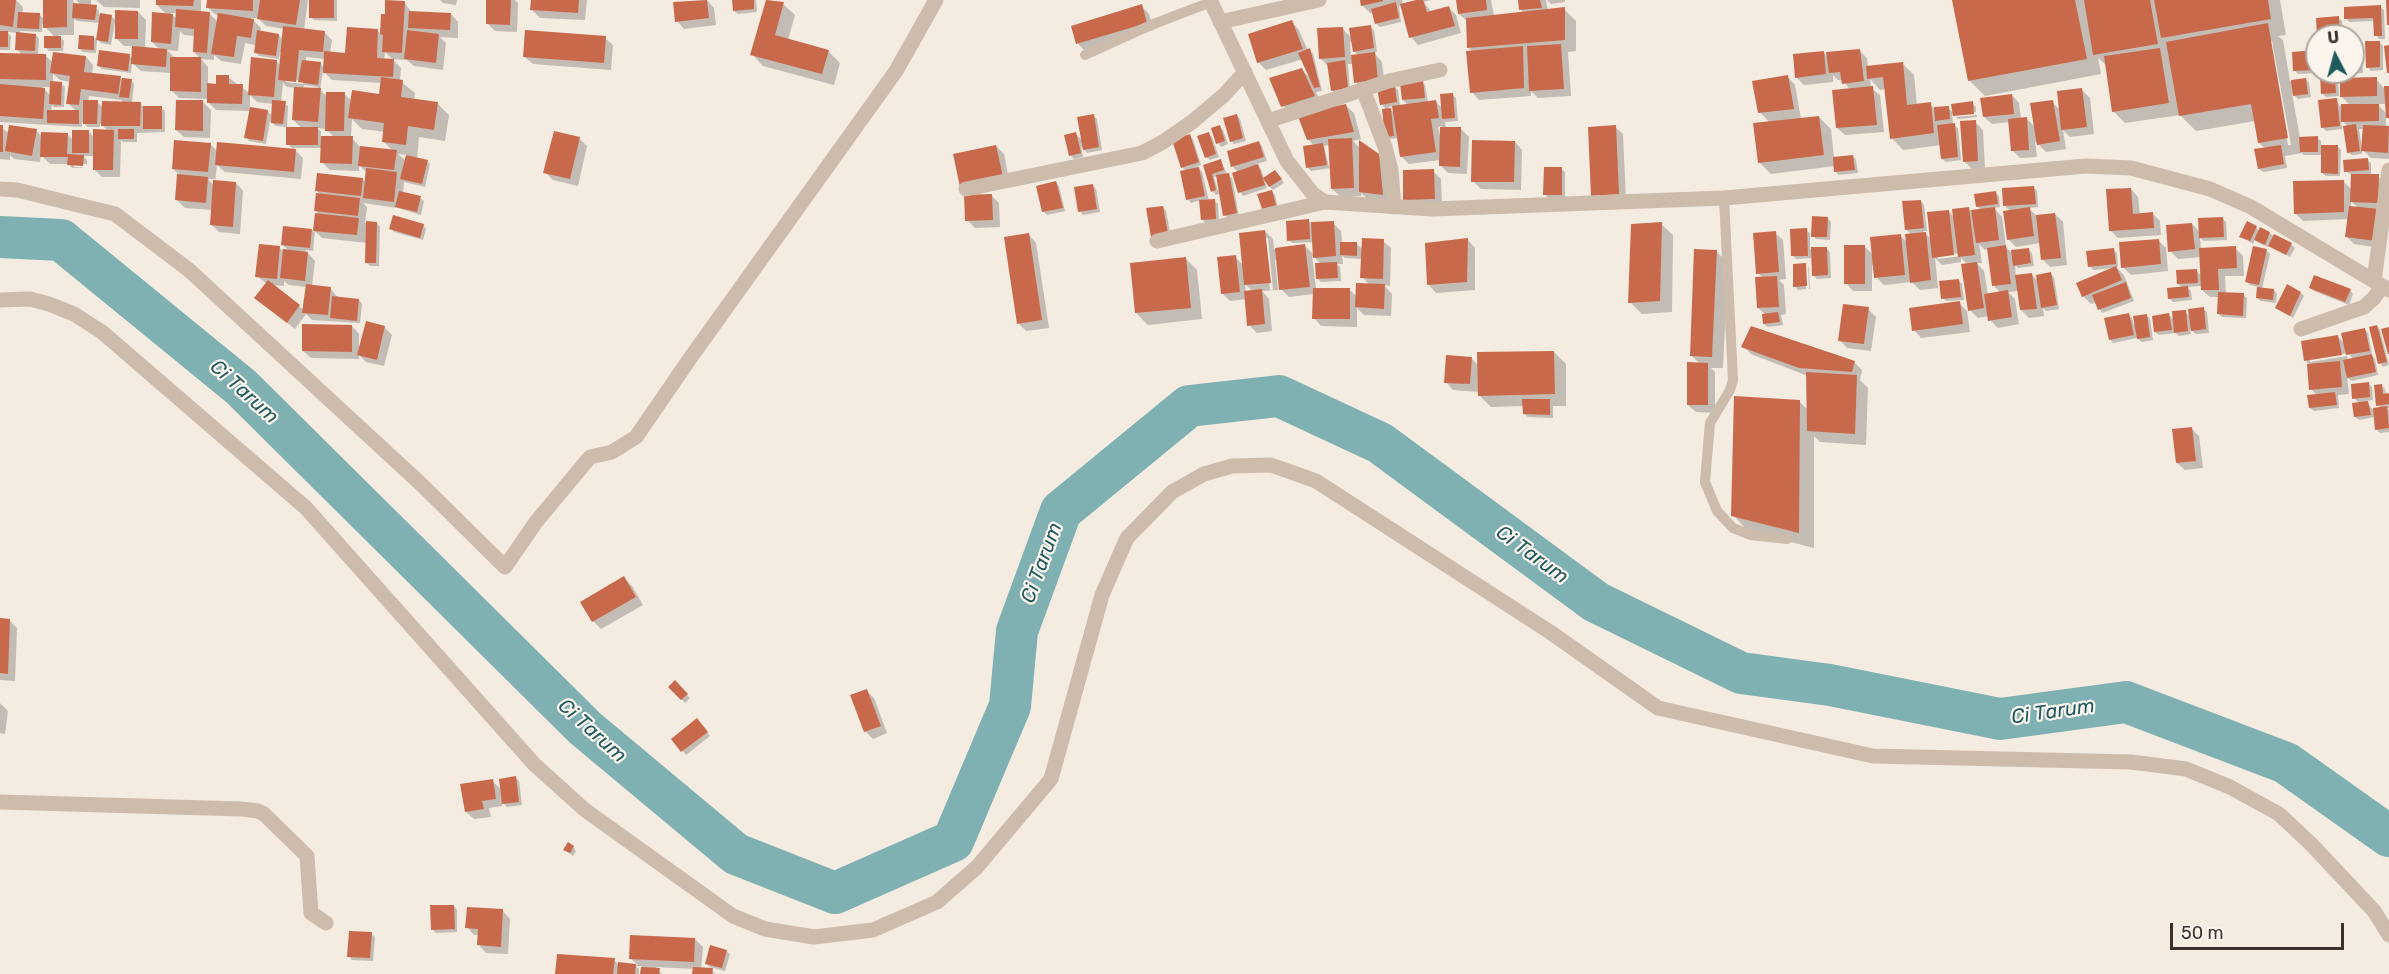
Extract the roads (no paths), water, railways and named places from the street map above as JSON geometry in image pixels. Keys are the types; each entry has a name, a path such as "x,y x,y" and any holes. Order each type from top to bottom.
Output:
{"street":[{"path":"0,189 17,190 115,214 189,270 422,485 505,567 536,522 590,457 612,452 636,437 896,71 936,0"},
{"path":"1220,22 1318,0"},
{"path":"1210,1 1287,161 1313,194 1325,202"},
{"path":"1268,121 1363,89 1440,70"},
{"path":"966,189 1142,153 1192,122 1224,95 1245,72"},
{"path":"1363,89 1385,147 1391,170 1394,207"},
{"path":"1157,241 1325,202 1444,209 1724,198 2086,166 2131,168 2210,189 2251,207 2382,285"},
{"path":"2301,329 2364,307 2374,298 2382,285 2389,170"},
{"path":"0,300 30,299 49,304 74,314 102,332 306,508 534,764 585,810 733,916 765,928 814,937 873,930 937,902 977,867 1051,779 1102,595 1127,538 1172,492 1204,474 1232,466 1271,465 1316,481 1550,632 1658,708 1873,756 2131,762 2186,769 2230,787 2279,814 2374,910 2389,935"},
{"path":"0,802 258,811 308,856 311,913 326,922"}],"lane":[{"path":"1085,54 1210,1"},
{"path":"1724,198 1733,380 1730,390 1710,423 1705,482 1718,511 1733,528 1751,535 1787,539"}],"waterway":[{"name":"Ci Tarum","path":"0,237 61,240 241,387 585,728 736,854 835,893 953,841 1010,706 1017,631 1061,511 1189,406 1279,396 1380,443 1596,602 1741,673 1830,685 2000,719 2126,702 2286,763 2389,836"}]}
